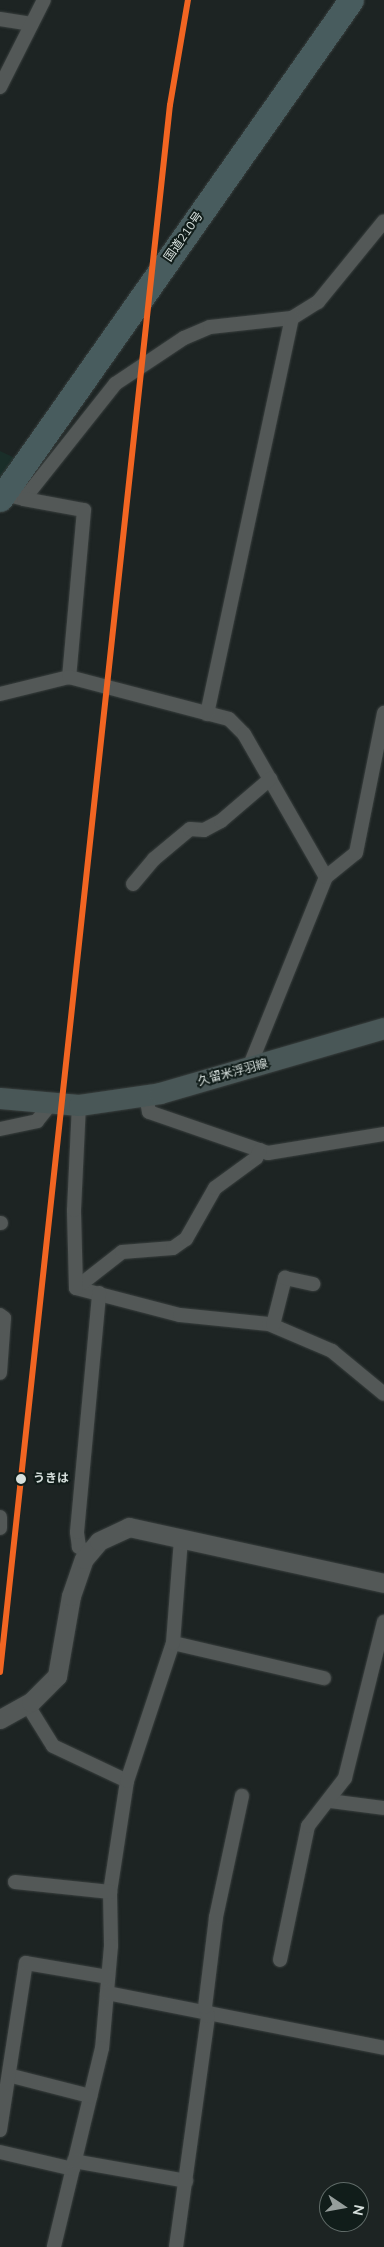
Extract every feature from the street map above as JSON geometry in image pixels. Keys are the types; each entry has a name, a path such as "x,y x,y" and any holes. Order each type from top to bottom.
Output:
{"highway":[{"name":"国道210号","path":"9,498 109,346 351,0"}],"main road":[{"name":"久留米浮羽線","path":"0,1098 50,1105 79,1105 146,1095 248,1070 384,1028"}],"street":[{"path":"0,87 44,0"},
{"path":"0,19 32,24"},
{"path":"9,498 115,384 184,338 210,327 292,318 318,302 384,221"},
{"path":"207,714 292,318"},
{"path":"9,498 84,510 69,677"},
{"path":"0,694 69,677 229,719 244,734 326,877"},
{"path":"248,1070 326,877 356,853 384,714"},
{"path":"133,884 154,859 190,829 204,830 221,821 270,779"},
{"path":"146,1095 149,1112 268,1153 384,1134"},
{"path":"0,1129 37,1120 50,1105"},
{"path":"76,1288 74,1210 79,1105"},
{"path":"76,1288 122,1252 173,1248 186,1239 215,1188 256,1158 260,1150"},
{"path":"273,1325 285,1278 313,1284"},
{"path":"76,1288 180,1315 273,1325 332,1351 384,1394"},
{"path":"89,1553 79,1547 77,1532 99,1293"},
{"path":"0,1315 4,1318 0,1373"},
{"path":"0,1517 0,1528"},
{"path":"0,1719 27,1704 57,1676 71,1596 89,1553 99,1541 129,1527 384,1583"},
{"path":"54,2247 102,2048 108,1977 110,1892 127,1781 173,1643 181,1539"},
{"path":"280,1960 308,1826 318,1807 330,1801 345,1778 384,1622"},
{"path":"173,1643 324,1678"},
{"path":"27,1704 52,1746 127,1781"},
{"path":"176,2247 208,2016 205,2007 216,1917 242,1796"},
{"path":"330,1801 384,1808"},
{"path":"15,1882 110,1892"},
{"path":"0,2130 12,2076 26,1963 108,1977"},
{"path":"107,1993 208,2016 384,2048"},
{"path":"12,2076 90,2096"},
{"path":"0,2152 186,2181"}],"shaded area":[{"path":"0,451 15,458 0,481"}],"transit line":[{"path":"0,1672 170,105 188,0"}],"place":[{"name":"うきは","path":"21,1479"}]}
